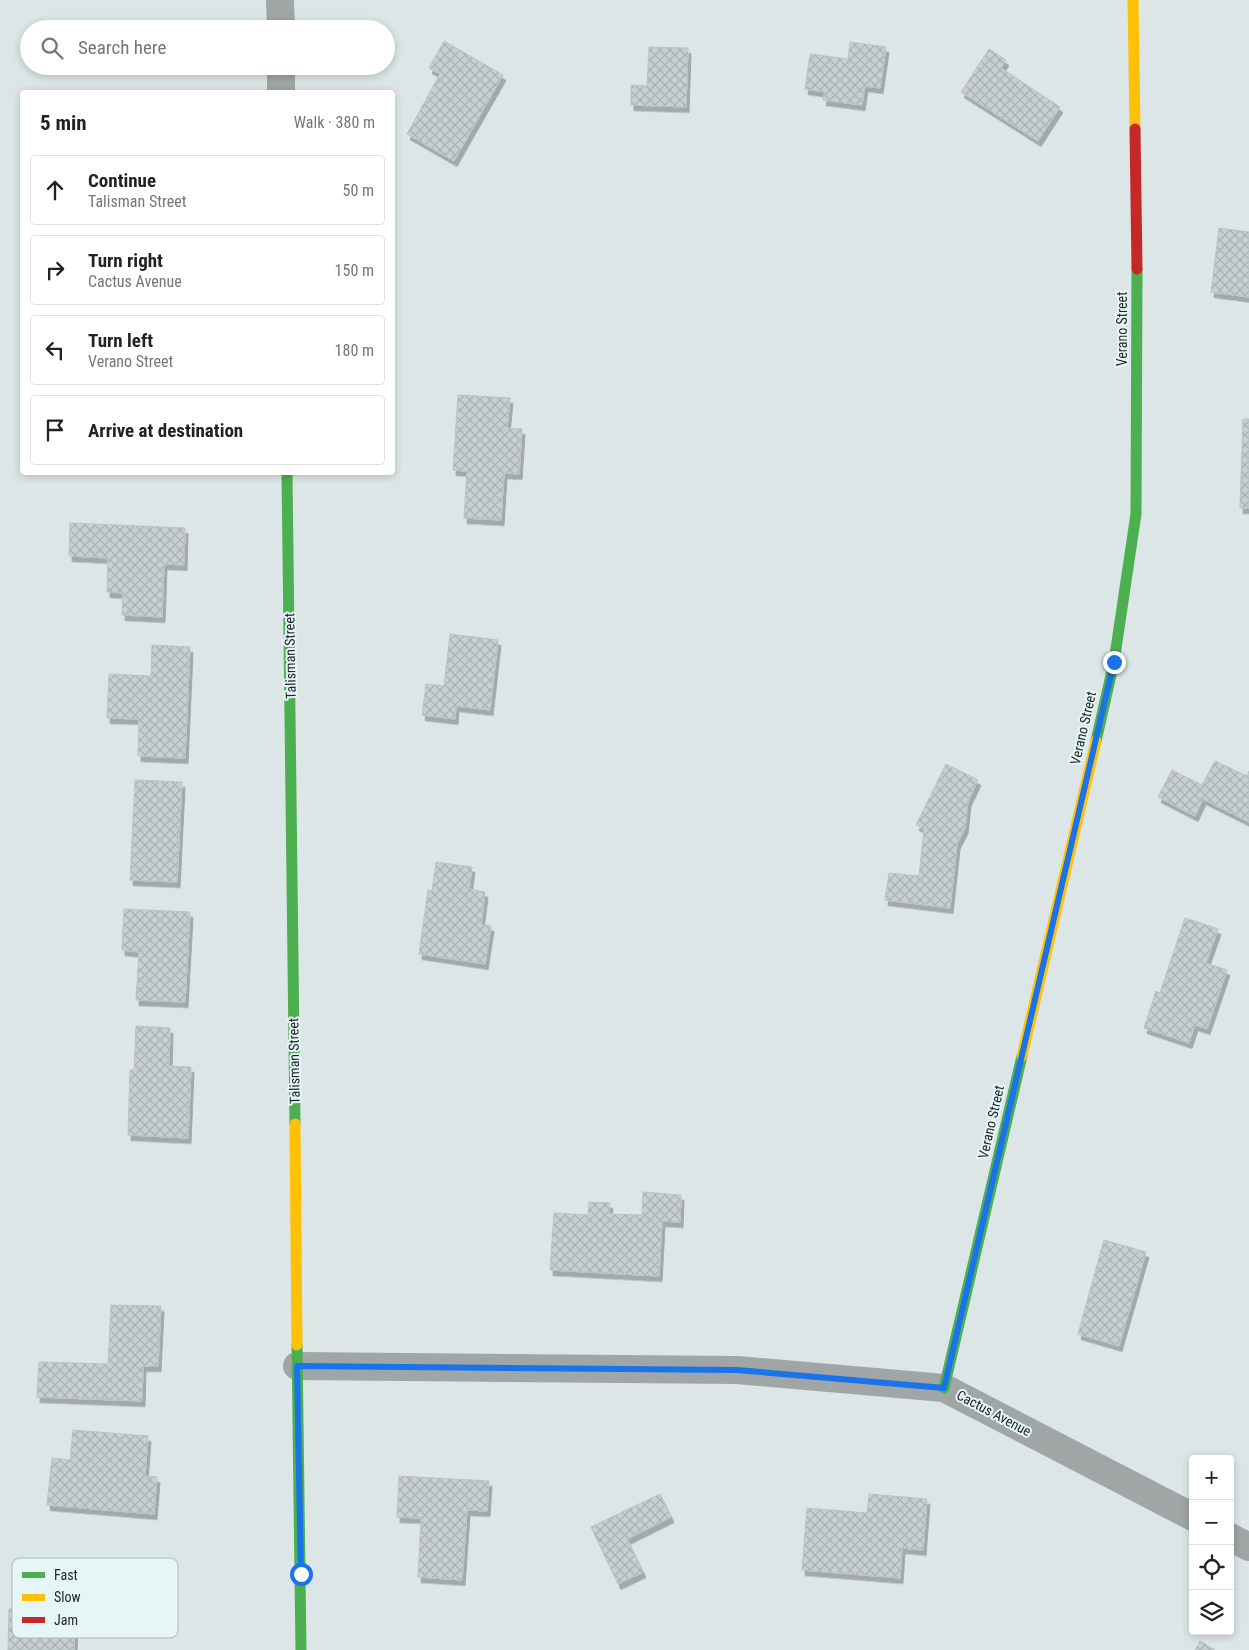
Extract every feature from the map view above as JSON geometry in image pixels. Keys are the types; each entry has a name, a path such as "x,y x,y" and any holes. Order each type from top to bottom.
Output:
{"street":[{"path":"280,0 280,20"},
{"name":"Verano Street","path":"944,1388 1114,662 1136,514 1137,295 1132,0"},
{"path":"281,75 282,90"},
{"name":"Talisman Street","path":"287,475 301,1650"},
{"name":"Cactus Avenue","path":"297,1366 737,1370 944,1388 1189,1515"},
{"path":"1234,1539 1249,1547"}],"building":[{"path":"444,41 503,75 454,161 407,134 440,74 429,68"},
{"path":"850,42 886,47 880,88 865,86 862,105 823,100 825,92 805,89 810,54 848,59"},
{"path":"649,47 688,48 686,107 631,105 631,85 647,86"},
{"path":"989,49 1006,60 1001,68 1060,107 1038,141 961,92"},
{"path":"1219,228 1249,232 1249,297 1211,292"},
{"path":"458,395 510,398 507,428 522,429 519,474 504,473 501,520 464,518 467,471 453,470"},
{"path":"1243,419 1249,419 1249,508 1240,508"},
{"path":"70,523 185,528 184,565 164,564 162,617 122,615 123,593 107,592 108,558 69,556"},
{"path":"450,634 498,640 490,710 456,706 455,719 422,715 426,684 444,686"},
{"path":"152,645 190,647 185,758 138,756 139,719 107,718 109,674 151,676"},
{"path":"1215,761 1247,776 1249,771 1249,822 1203,799 1195,816 1158,797 1172,770 1202,785"},
{"path":"946,764 978,780 968,801 965,828 957,844 950,908 885,900 889,873 919,876 924,829 916,825"},
{"path":"135,780 182,782 177,882 130,880"},
{"path":"436,862 472,867 469,889 485,892 481,924 491,926 485,964 419,954 428,890 432,891"},
{"path":"124,909 190,912 185,1002 136,1000 139,952 122,950"},
{"path":"1185,918 1218,929 1206,963 1227,970 1207,1029 1195,1025 1189,1043 1144,1028 1156,991 1160,993"},
{"path":"136,1026 170,1028 169,1066 191,1067 188,1138 128,1135 130,1070 134,1070"},
{"path":"643,1192 681,1195 680,1222 662,1221 659,1276 550,1270 554,1213 588,1215 589,1202 610,1203 609,1214 642,1215"},
{"path":"1104,1240 1146,1252 1119,1346 1078,1334"},
{"path":"111,1305 161,1306 158,1366 143,1366 142,1401 37,1397 39,1362 108,1364"},
{"path":"73,1430 148,1436 145,1476 157,1477 154,1514 47,1505 52,1458 70,1460"},
{"path":"399,1476 489,1481 487,1511 467,1510 462,1580 418,1577 421,1518 397,1517"},
{"path":"660,1494 671,1517 627,1539 643,1572 618,1584 591,1527"},
{"path":"869,1494 927,1499 923,1550 902,1548 900,1578 802,1570 807,1508 867,1513"},
{"path":"9,1609 12,1609 12,1638 74,1638 74,1650 8,1650"},
{"path":"1200,1641 1215,1650 1195,1650"}],"traffic: fast":[{"path":"1096,741 1114,662 1136,514 1137,269"},
{"path":"287,475 295,1124"},
{"path":"944,1388 1022,1056"},
{"path":"297,1345 301,1650"}],"traffic: slow":[{"path":"1133,0 1135,129"},
{"path":"1022,1056 1096,741"},
{"path":"295,1124 297,1345"}],"traffic: jam":[{"path":"1135,129 1137,269"}],"route":[{"path":"301,1574 297,1366 737,1370 944,1388 1114,662"}]}
